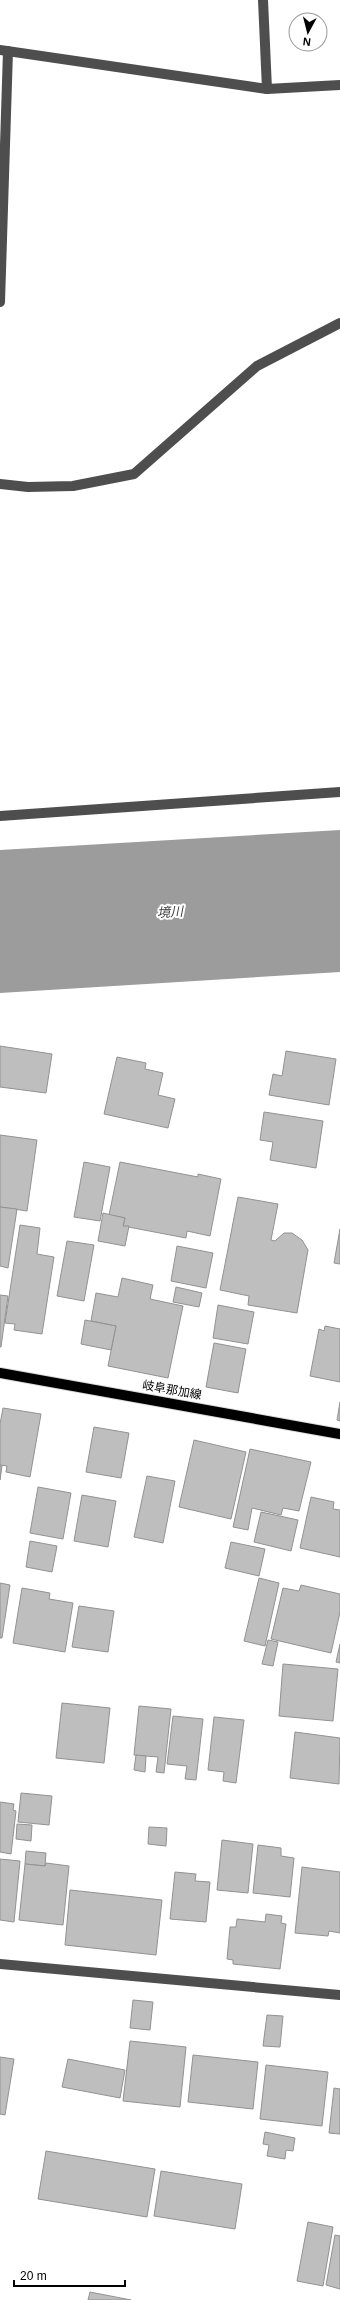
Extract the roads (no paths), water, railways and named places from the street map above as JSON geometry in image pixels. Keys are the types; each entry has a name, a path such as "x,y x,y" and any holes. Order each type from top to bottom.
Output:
{"main road":[{"name":"岐阜那加線","path":"0,1373 340,1434"}],"street":[{"path":"263,0 267,89"},
{"path":"0,302 4,51 267,89 340,85"},
{"path":"0,484 28,488 73,486 134,474 257,366 340,323"},
{"path":"0,816 340,792"},
{"path":"0,1964 340,1995"}],"water":[{"name":"境川","path":"340,830 340,972 0,993 0,850"}]}
